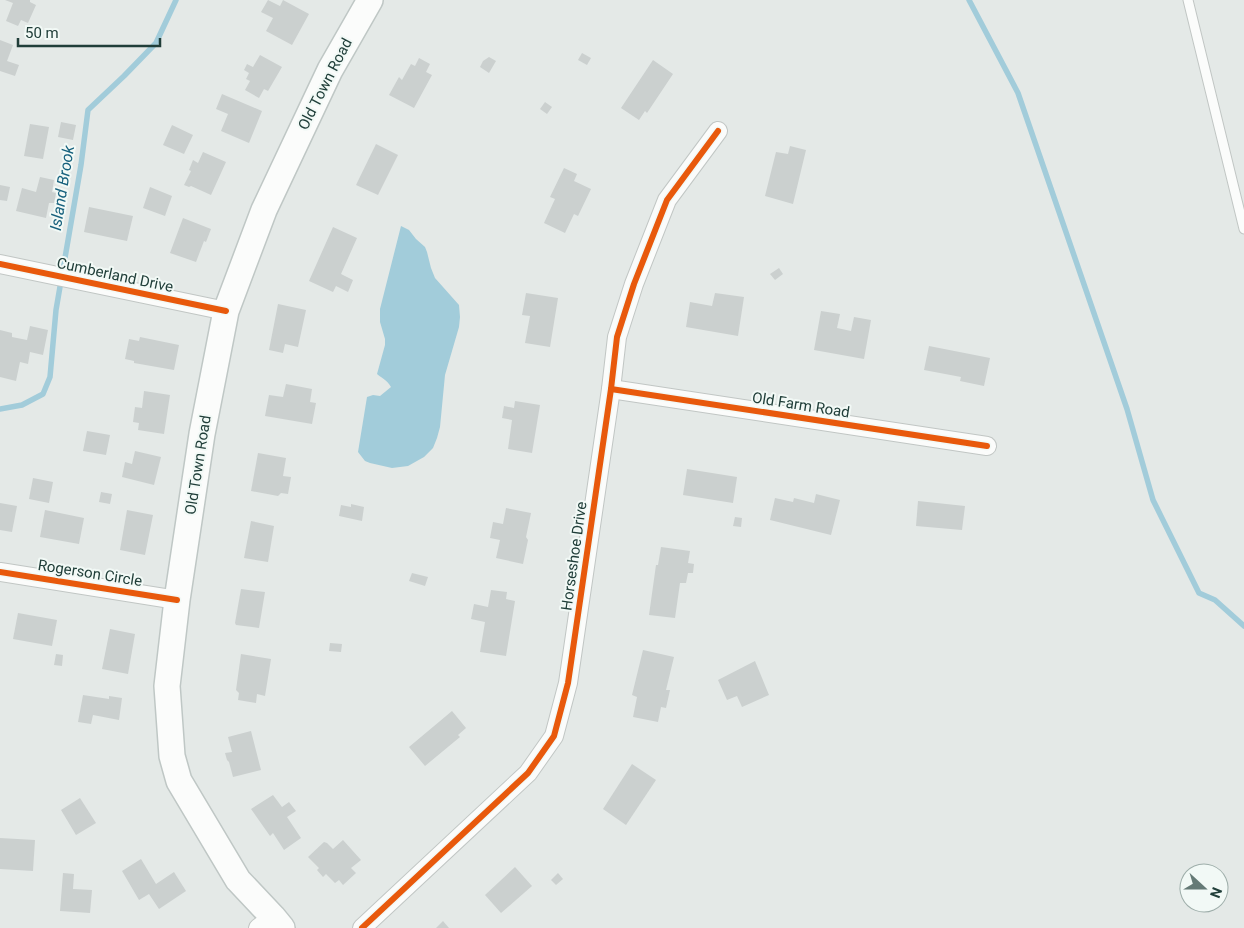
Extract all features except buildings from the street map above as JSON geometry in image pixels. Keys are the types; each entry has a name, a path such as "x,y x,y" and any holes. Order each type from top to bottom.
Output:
{"main road":[{"name":"Old Town Road","path":"271,924 238,880 179,781 172,756 167,686 177,600 202,434 226,311 264,210 330,70 370,0"}],"street":[{"name":"Horseshoe Drive","path":"362,928 528,773 554,736 568,683 617,338 634,284 667,200 718,131"},
{"name":"Cumberland Drive","path":"0,264 226,311"},
{"name":"Old Farm Road","path":"611,389 987,446"},
{"name":"Rogerson Circle","path":"0,572 177,600"}],"lane":[{"path":"1188,0 1244,229"}],"water":[{"path":"401,226 409,230 425,247 435,278 459,305 460,317 459,327 445,375 440,427 433,448 424,457 408,466 392,468 365,461 358,452 367,397 373,395 380,396 391,387 377,374 385,345 380,322 380,309"}],"waterway":[{"name":"Island Brook","path":"0,409 22,405 43,394 50,377 56,310 81,165 88,110 156,43 176,0"},
{"path":"969,0 1018,93 1127,409 1153,500 1199,593 1215,600 1244,626"}],"cycle path":[{"path":"362,928 528,773 554,736 568,683 617,337 634,284 667,200 718,131"},
{"path":"0,264 226,311"},
{"path":"611,389 987,446"},
{"path":"0,572 177,600"}]}
